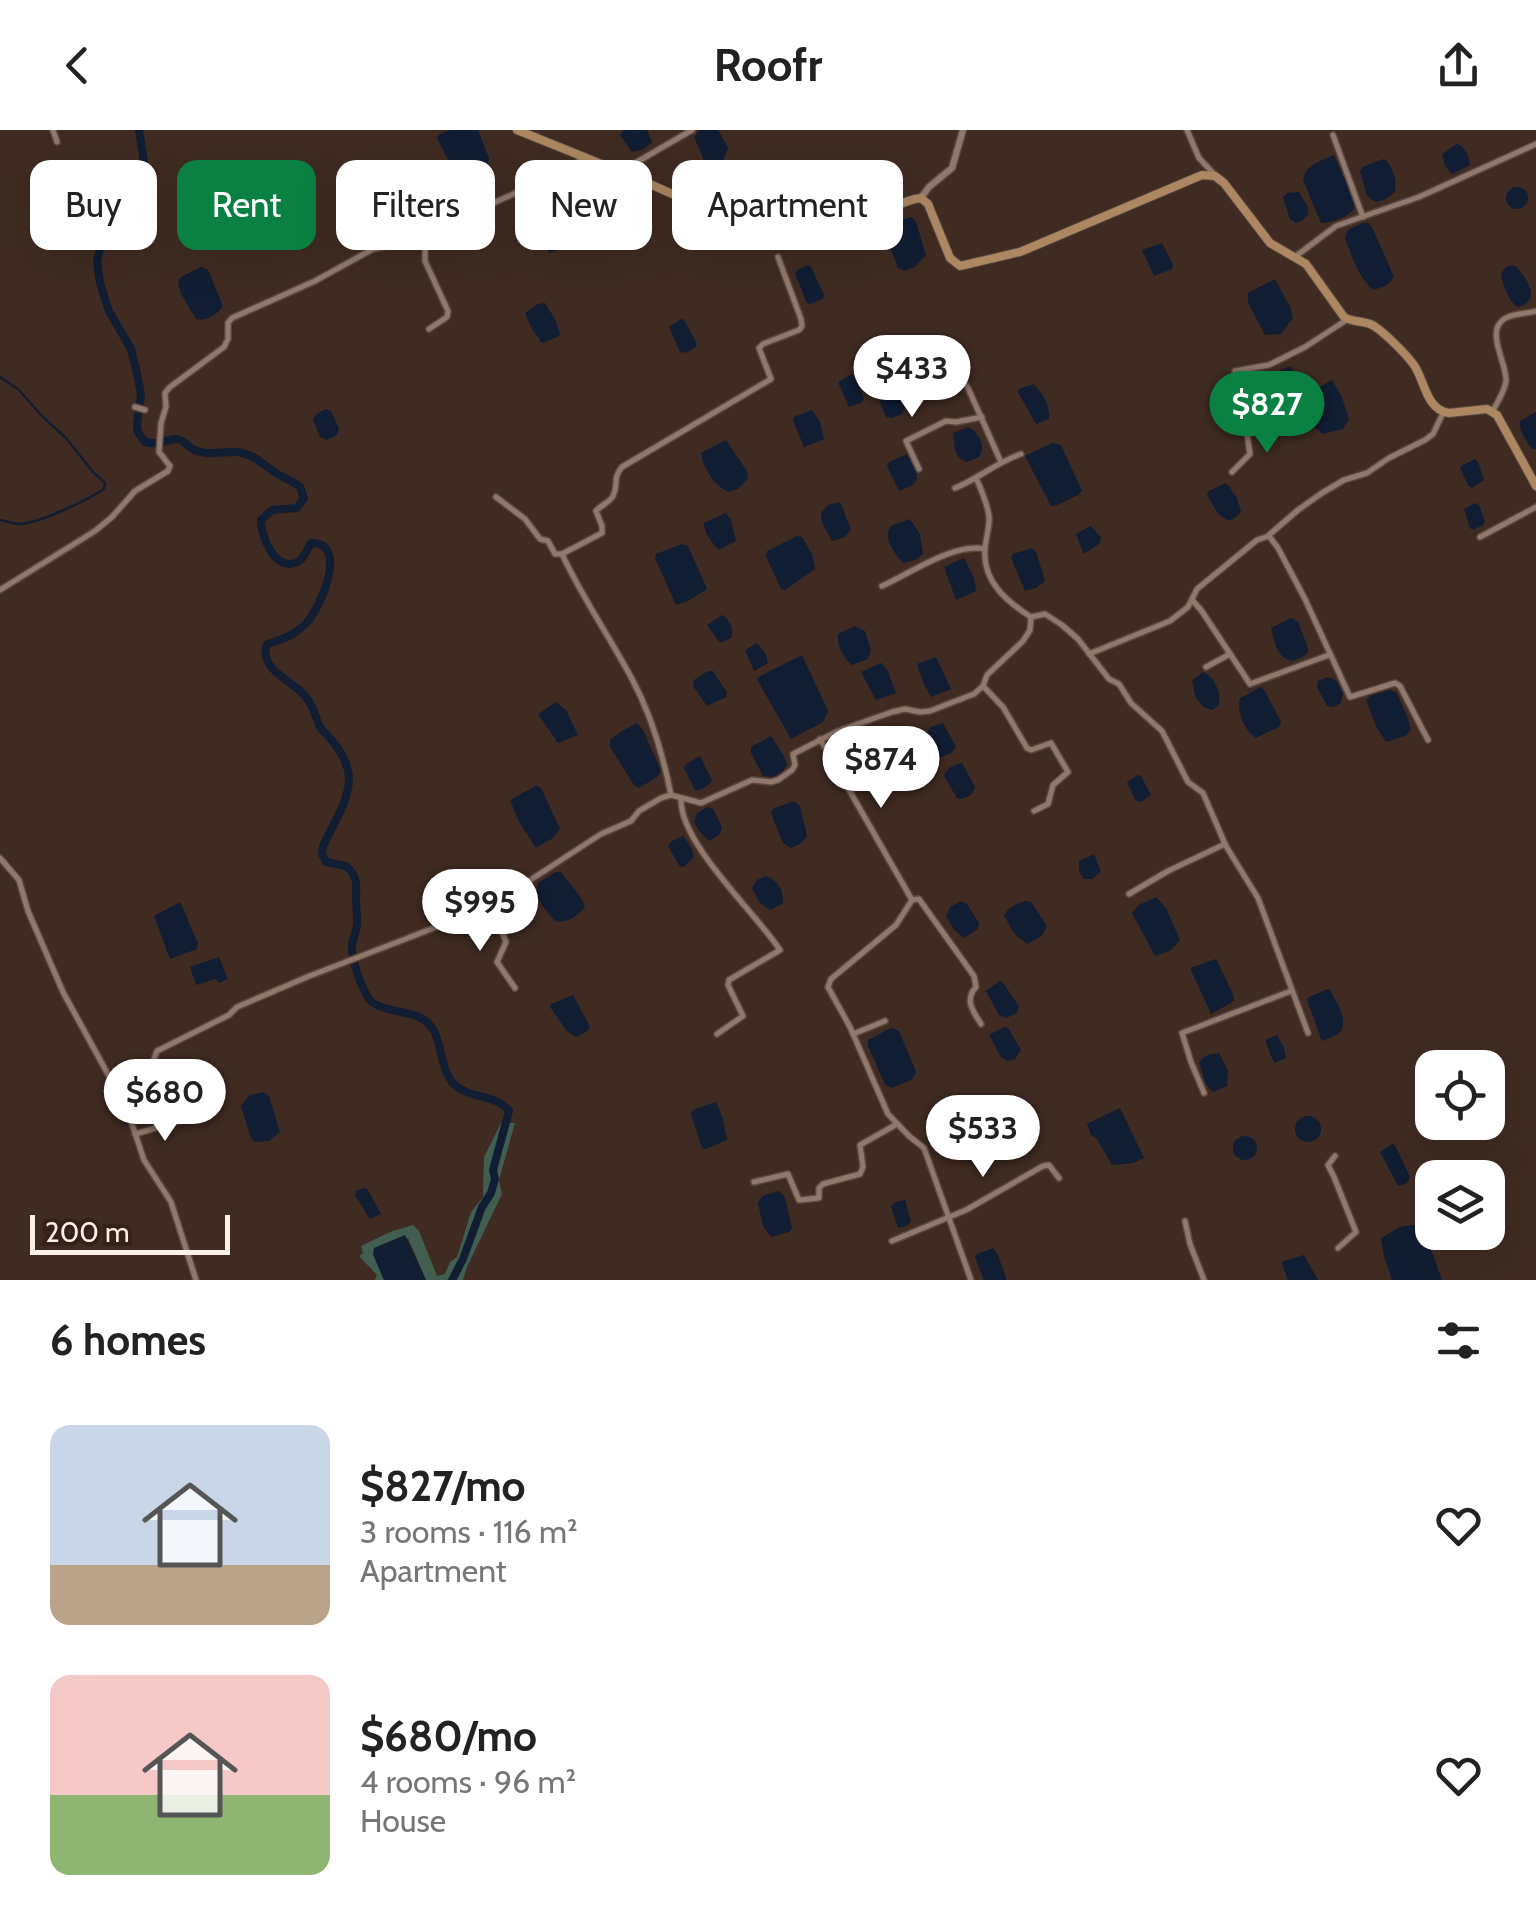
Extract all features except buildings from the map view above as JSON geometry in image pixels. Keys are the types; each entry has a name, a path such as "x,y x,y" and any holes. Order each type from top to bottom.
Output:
{"main road":[{"path":"517,130 593,160"},
{"path":"652,186 742,224 802,243 843,240 887,211 921,198 950,258 960,266 1020,252 1202,175 1215,176 1270,242 1310,269 1348,320 1374,326 1405,355 1418,372 1432,404 1443,413 1493,411 1509,432 1536,486"}],"street":[{"path":"53,130 57,142"},
{"path":"641,160 692,130"},
{"path":"921,198 952,168 963,130"},
{"path":"1187,130 1200,158 1215,176"},
{"path":"1333,135 1363,217"},
{"path":"1295,257 1336,226 1419,197 1536,144"},
{"path":"495,202 573,167 584,156"},
{"path":"0,590 95,531 135,491 168,471 170,466 159,449 167,390 222,350 232,318 374,250"},
{"path":"425,250 426,261 448,311 447,317 429,329"},
{"path":"496,497 540,539 548,541 556,554 602,533 596,510 614,495 614,478 622,467 771,379 760,348 802,326 778,256"},
{"path":"1493,411 1506,382 1498,344 1500,324 1510,316 1536,311"},
{"path":"1235,371 1269,365 1348,320"},
{"path":"955,367 1001,462"},
{"path":"135,407 145,410"},
{"path":"1089,654 1170,620 1188,608 1196,590 1257,540 1268,536 1322,493 1425,440 1443,413"},
{"path":"918,469 906,441 946,421 982,418"},
{"path":"1232,472 1250,454 1246,428"},
{"path":"955,488 1021,454"},
{"path":"976,478 989,517 986,565 998,592 1031,617"},
{"path":"1480,537 1536,507"},
{"path":"1268,536 1317,623 1350,697 1395,684 1400,686 1428,740"},
{"path":"882,586 964,549 985,549"},
{"path":"562,554 633,681 660,744 671,796"},
{"path":"1192,600 1250,684 1330,654"},
{"path":"1031,617 1051,616 1162,732 1188,782 1206,799 1225,844 1258,898 1308,1033"},
{"path":"116,1091 150,1070 154,1054 164,1046 229,1015 246,1002 491,904 601,834 632,821 648,805 671,796 700,803 752,780 778,780 795,765 793,754 820,739 892,712 930,711 974,694 987,675 1023,641 1030,630 1031,617"},
{"path":"1206,668 1230,654"},
{"path":"983,686 1003,706 1027,748 1034,750 1051,743 1068,772 1053,786 1048,804 1034,811"},
{"path":"820,739 912,900"},
{"path":"681,798 684,816 714,868 780,950 729,980 744,1016 717,1034"},
{"path":"1130,894 1225,844"},
{"path":"0,858 19,880 28,912 62,992 116,1091 144,1160 171,1202 196,1280"},
{"path":"971,1280 924,1148 897,1124 881,1102 830,983 896,925 912,900 919,898 974,976 976,987 969,995 981,1024"},
{"path":"491,904 506,942 497,962 514,988"},
{"path":"1204,1093 1182,1033 1291,991"},
{"path":"852,1034 885,1021"},
{"path":"135,1134 187,1119"},
{"path":"754,1182 788,1174 797,1198 818,1198 823,1184 862,1172 860,1145 897,1124"},
{"path":"1335,1156 1328,1165 1356,1232 1338,1248"},
{"path":"892,1241 966,1210 1043,1166 1051,1166 1059,1178"},
{"path":"1185,1222 1204,1280"}],"green space":[{"path":"501,1123 515,1123 499,1180 502,1194 463,1280 426,1280 408,1238 373,1254 384,1280 375,1280 377,1275 359,1256 363,1253 361,1246 413,1225 437,1276 445,1274 457,1257 471,1212 483,1197 484,1157"}],"water":[{"path":"450,130 478,130 489,160 448,160 438,135"},
{"path":"624,130 647,130 652,142 632,152 620,135"},
{"path":"700,130 718,130 728,148 724,159 704,160 694,137"},
{"path":"1457,144 1466,152 1470,165 1452,174 1442,154"},
{"path":"1334,155 1355,208 1340,219 1321,223 1303,180 1310,167"},
{"path":"1384,159 1394,174 1395,192 1375,202 1367,196 1360,171"},
{"path":"1513,187 1521,187 1528,198 1521,209 1513,209 1506,202 1506,194"},
{"path":"1299,192 1308,214 1296,223 1290,219 1283,198 1287,193"},
{"path":"911,217 916,222 926,255 915,267 904,271 898,268 891,250 903,250 903,220"},
{"path":"1362,223 1372,227 1394,277 1386,286 1373,290 1359,273 1345,238 1348,230"},
{"path":"1162,243 1173,265 1154,276 1142,250"},
{"path":"808,265 824,295 810,304 795,274"},
{"path":"1514,265 1531,290 1528,302 1517,307 1506,292 1501,274"},
{"path":"201,267 208,270 223,306 211,317 200,320 181,294 178,282"},
{"path":"1275,279 1293,318 1281,334 1265,335 1248,303 1248,293"},
{"path":"545,303 560,334 542,343 525,313"},
{"path":"681,319 697,344 685,352 680,352 669,327"},
{"path":"1291,366 1301,386 1286,393 1276,372"},
{"path":"852,374 864,399 849,407 838,382"},
{"path":"1332,380 1349,419 1343,429 1323,434 1314,427 1302,397"},
{"path":"1033,384 1045,400 1049,415 1049,419 1036,424 1018,392"},
{"path":"894,387 904,407 902,414 892,418 886,417 877,396"},
{"path":"326,409 331,411 339,429 337,435 327,440 320,437 313,419"},
{"path":"812,410 824,439 804,447 793,420"},
{"path":"1536,412 1536,449 1532,449 1520,421"},
{"path":"968,427 978,436 982,449 979,457 967,462 955,450 953,433"},
{"path":"726,440 747,471 748,479 729,492 710,476 701,453"},
{"path":"1052,443 1061,445 1082,491 1055,506 1051,506 1025,456"},
{"path":"907,454 917,479 899,491 887,466"},
{"path":"1475,459 1484,480 1472,488 1460,468"},
{"path":"1226,483 1241,511 1231,520 1221,516 1207,494"},
{"path":"840,502 851,529 845,537 832,541 821,513 828,505"},
{"path":"1475,503 1485,521 1473,530 1464,509"},
{"path":"726,513 736,541 719,550 704,523"},
{"path":"910,519 920,534 923,554 904,563 893,550 888,534 893,525"},
{"path":"1091,526 1101,537 1100,543 1084,554 1076,534"},
{"path":"802,537 813,556 815,569 781,589 767,551"},
{"path":"682,544 688,546 707,589 676,605 655,558 656,554"},
{"path":"1032,548 1045,581 1025,591 1011,557"},
{"path":"964,558 976,591 956,600 944,567"},
{"path":"722,615 731,625 732,635 720,643 707,625"},
{"path":"1291,618 1298,622 1308,652 1292,661 1280,653 1271,628"},
{"path":"855,626 865,631 871,650 868,659 852,665 841,651 838,634"},
{"path":"757,643 768,663 754,671 745,650"},
{"path":"802,655 828,711 823,722 791,739 757,679"},
{"path":"936,657 951,689 931,697 917,664"},
{"path":"881,663 896,693 876,700 861,672"},
{"path":"713,671 727,693 707,706 693,686 694,680"},
{"path":"1203,672 1218,691 1218,706 1212,710 1203,707 1195,696 1192,681"},
{"path":"1327,677 1336,680 1343,693 1341,703 1333,707 1327,706 1317,687 1318,681"},
{"path":"1261,687 1281,722 1279,727 1256,738 1242,720 1239,703 1240,698"},
{"path":"1389,690 1396,692 1411,730 1386,742 1366,700"},
{"path":"556,702 566,710 578,735 558,743 538,714"},
{"path":"637,723 661,771 639,788 610,747 610,740"},
{"path":"943,723 956,747 939,758 927,734 930,727"},
{"path":"771,736 787,765 780,773 766,777 751,747"},
{"path":"700,756 712,780 705,788 695,790 684,768"},
{"path":"962,763 975,787 971,795 962,799 957,798 944,776 948,769"},
{"path":"919,766 924,781 904,790 898,773"},
{"path":"1138,775 1151,795 1141,802 1136,801 1127,782"},
{"path":"537,785 560,829 536,848 510,800"},
{"path":"794,801 800,806 807,836 791,848 783,843 771,813"},
{"path":"708,807 722,827 720,834 709,841 694,822 697,813"},
{"path":"683,836 694,857 680,867 668,846"},
{"path":"1094,854 1101,872 1092,879 1084,879 1079,861"},
{"path":"561,872 585,907 563,921 555,921 538,894 538,883"},
{"path":"766,876 777,883 783,895 782,904 770,910 760,903 752,888"},
{"path":"1156,897 1166,908 1180,940 1170,951 1155,956 1132,913"},
{"path":"961,901 979,923 978,929 964,938 946,917 950,907"},
{"path":"1026,901 1031,902 1047,926 1042,936 1027,944 1014,933 1004,915"},
{"path":"180,902 197,949 170,959 154,916"},
{"path":"219,957 228,979 196,985 190,967"},
{"path":"1216,959 1234,1001 1211,1014 1191,968"},
{"path":"1001,980 1019,1006 1017,1013 1006,1018 999,1015 986,991"},
{"path":"1327,989 1343,1023 1339,1033 1322,1041 1307,1000"},
{"path":"573,995 590,1027 576,1037 550,1007"},
{"path":"1004,1027 1021,1050 1015,1059 1007,1061 989,1035"},
{"path":"891,1028 899,1031 916,1072 912,1080 891,1088 885,1084 868,1040"},
{"path":"1277,1035 1286,1058 1274,1063 1265,1040"},
{"path":"1219,1053 1228,1071 1227,1086 1213,1092 1199,1063 1207,1055"},
{"path":"264,1092 269,1096 280,1132 269,1141 254,1142 241,1106 250,1095"},
{"path":"716,1102 727,1140 702,1148 691,1114"},
{"path":"1120,1108 1144,1158 1112,1165 1087,1124"},
{"path":"1308,1116 1317,1120 1321,1129 1317,1138 1308,1142 1299,1138 1295,1129 1299,1120"},
{"path":"1245,1136 1257,1148 1245,1160 1233,1148"},
{"path":"1392,1144 1410,1177 1398,1186 1380,1152"},
{"path":"365,1188 381,1214 370,1219 355,1195"},
{"path":"779,1191 785,1198 792,1228 771,1237 763,1226 758,1203 762,1196"},
{"path":"905,1200 911,1222 898,1228 891,1206"},
{"path":"1415,1225 1415,1250 1431,1250 1442,1280 1392,1280 1381,1238 1400,1227"},
{"path":"405,1235 426,1280 384,1280 374,1248"},
{"path":"993,1248 1007,1280 984,1280 975,1257"},
{"path":"1304,1255 1318,1280 1288,1280 1282,1264"}],"waterway":[{"path":"139,130 145,169 107,211 97,262 109,311 131,349 137,373 141,395 138,432 145,442 177,439 202,452 243,453 300,487 304,498 297,508 272,510 261,520 263,534 275,557 288,564 300,560 311,543 322,545 328,553 329,576 308,621 289,636 267,644 266,653 272,668 306,697 347,768 346,796 322,854 326,862 346,866 355,878 357,922 352,947 358,974 373,1003 428,1023 454,1084 497,1101 509,1111 491,1193 452,1280"},
{"path":"0,377 18,389 105,483 104,489 96,494 49,516 17,524 0,520"}]}
